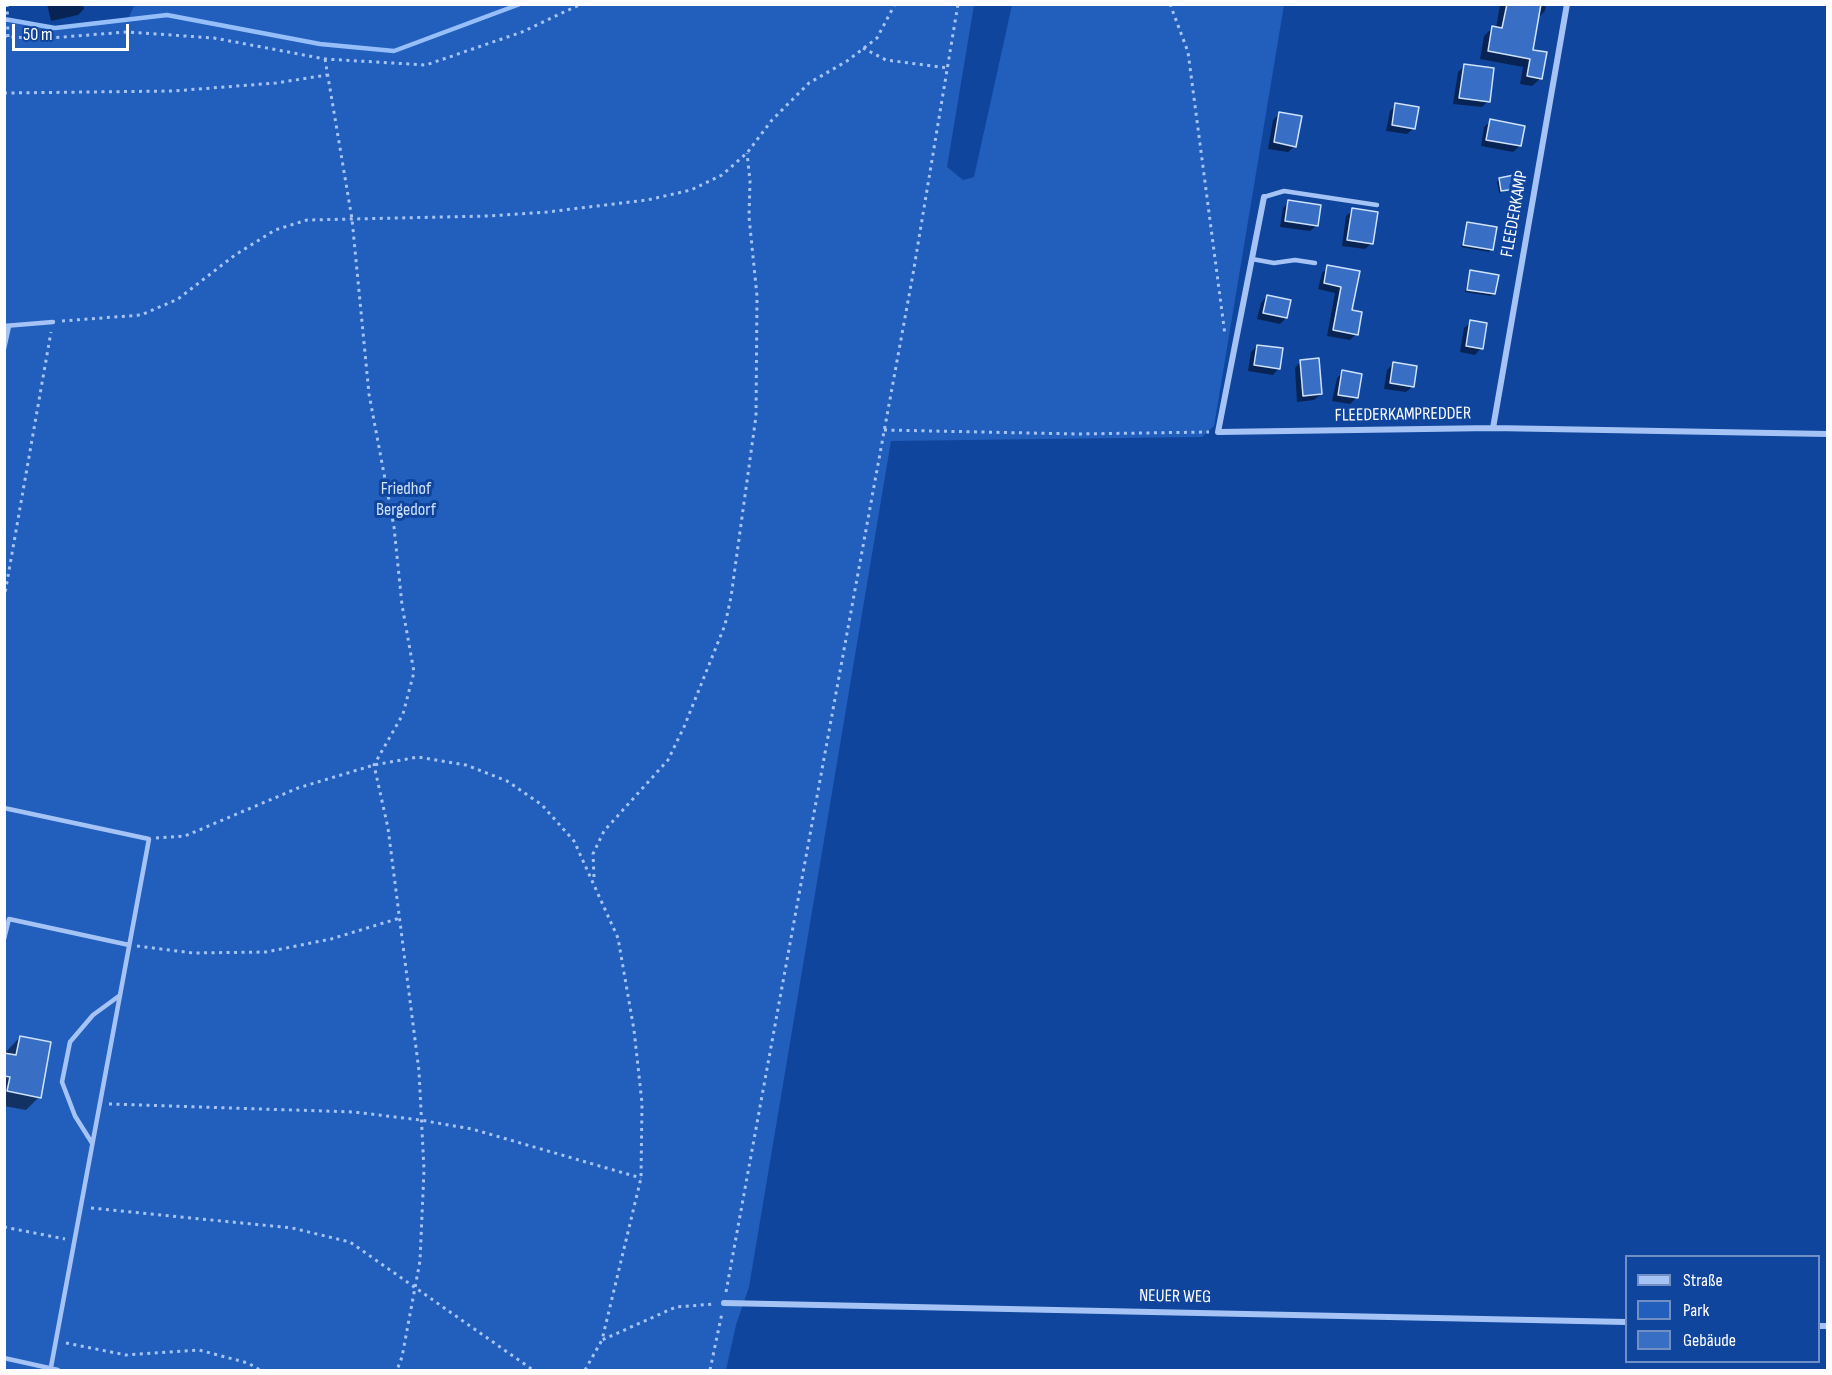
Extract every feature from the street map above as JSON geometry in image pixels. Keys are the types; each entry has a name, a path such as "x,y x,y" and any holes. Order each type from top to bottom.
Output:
{"street":[{"name":"FLEEDERKAMP","path":"1492,428 1567,4"},
{"path":"1218,432 1264,197"},
{"name":"FLEEDERKAMPREDDER","path":"1218,432 1492,428 1827,434"},
{"name":"NEUER WEG","path":"724,1303 1625,1322"}],"lane":[{"path":"1264,197 1284,192 1377,205"},
{"path":"1252,260 1274,263 1295,260 1315,262"},
{"path":"4,349 7,326 53,322"},
{"path":"4,808 148,839 51,1367"},
{"path":"4,939 9,919 129,945"},
{"path":"93,1144 75,1116 62,1082 70,1042 93,1015 119,996"},
{"path":"4,1358 51,1367 58,1371"}],"path":[{"path":"8,4 6,36 37,39 127,33 214,38 325,59 426,64 522,32 581,4"},
{"path":"4,599 23,507 53,322 141,315 178,299 236,255 275,230 308,220 501,215 647,200 691,190 722,175 747,153 793,97 809,83 877,38 895,4"},
{"path":"710,1371 884,430 958,4"},
{"path":"1170,4 1188,52 1224,344"},
{"path":"863,48 886,60 948,68"},
{"path":"325,59 352,219 360,320 369,394 394,527 402,605 414,672 404,714 374,765 388,828 419,1071 424,1170 420,1261 402,1357 397,1371"},
{"path":"4,93 173,91 276,83 327,75"},
{"path":"594,880 593,854 604,831 668,760 684,727 725,625 731,597 756,416 757,296 749,218 750,181 747,153"},
{"path":"884,430 1078,434 1218,432"},
{"path":"148,839 185,836 298,788 374,765 418,757 466,765 507,781 542,805 574,841 594,880 618,938 634,1030 642,1103 641,1178 602,1340 585,1371"},
{"path":"129,945 193,953 266,952 331,939 400,918"},
{"path":"101,1104 354,1112 420,1120 472,1129 641,1178"},
{"path":"80,1206 292,1228 350,1242 416,1286 533,1371"},
{"path":"4,1227 73,1241"},
{"path":"602,1340 676,1307 724,1303"},
{"path":"55,1341 126,1355 199,1350 248,1363 260,1371"}],"green space":[{"name":"Friedhof Bergedorf","path":"135,4 974,5 947,167 963,180 974,177 1012,5 1284,5 1214,426 1202,437 891,441 749,1287 736,1325 726,1370 5,1370 5,19 55,28 128,19"}],"building":[{"path":"1507,4 1541,4 1533,50 1547,52 1542,79 1527,76 1530,59 1488,51 1492,26 1502,28"},
{"path":"1464,64 1494,68 1490,102 1459,98"},
{"path":"1395,103 1419,107 1415,129 1392,125"},
{"path":"1279,112 1302,116 1296,147 1274,142"},
{"path":"1490,119 1525,126 1521,146 1486,140"},
{"path":"1514,175 1516,189 1501,191 1499,178"},
{"path":"1288,200 1321,205 1318,226 1285,221"},
{"path":"1352,208 1378,212 1373,244 1347,240"},
{"path":"1467,222 1497,227 1493,250 1463,245"},
{"path":"1327,265 1360,271 1352,310 1362,312 1358,335 1333,330 1341,287 1324,283"},
{"path":"1470,270 1499,275 1495,294 1467,290"},
{"path":"1267,295 1291,300 1287,318 1263,313"},
{"path":"1470,320 1487,323 1483,349 1466,346"},
{"path":"1257,345 1283,348 1280,369 1254,365"},
{"path":"1319,358 1322,394 1303,396 1300,360"},
{"path":"1393,362 1417,366 1414,387 1390,383"},
{"path":"1342,370 1362,374 1358,398 1338,395"},
{"path":"20,1036 51,1042 41,1098 7,1091 10,1077 4,1076 4,1053 16,1055"}],"waterway":[{"path":"4,19 55,28 167,15 320,44 394,51 520,4"}]}
